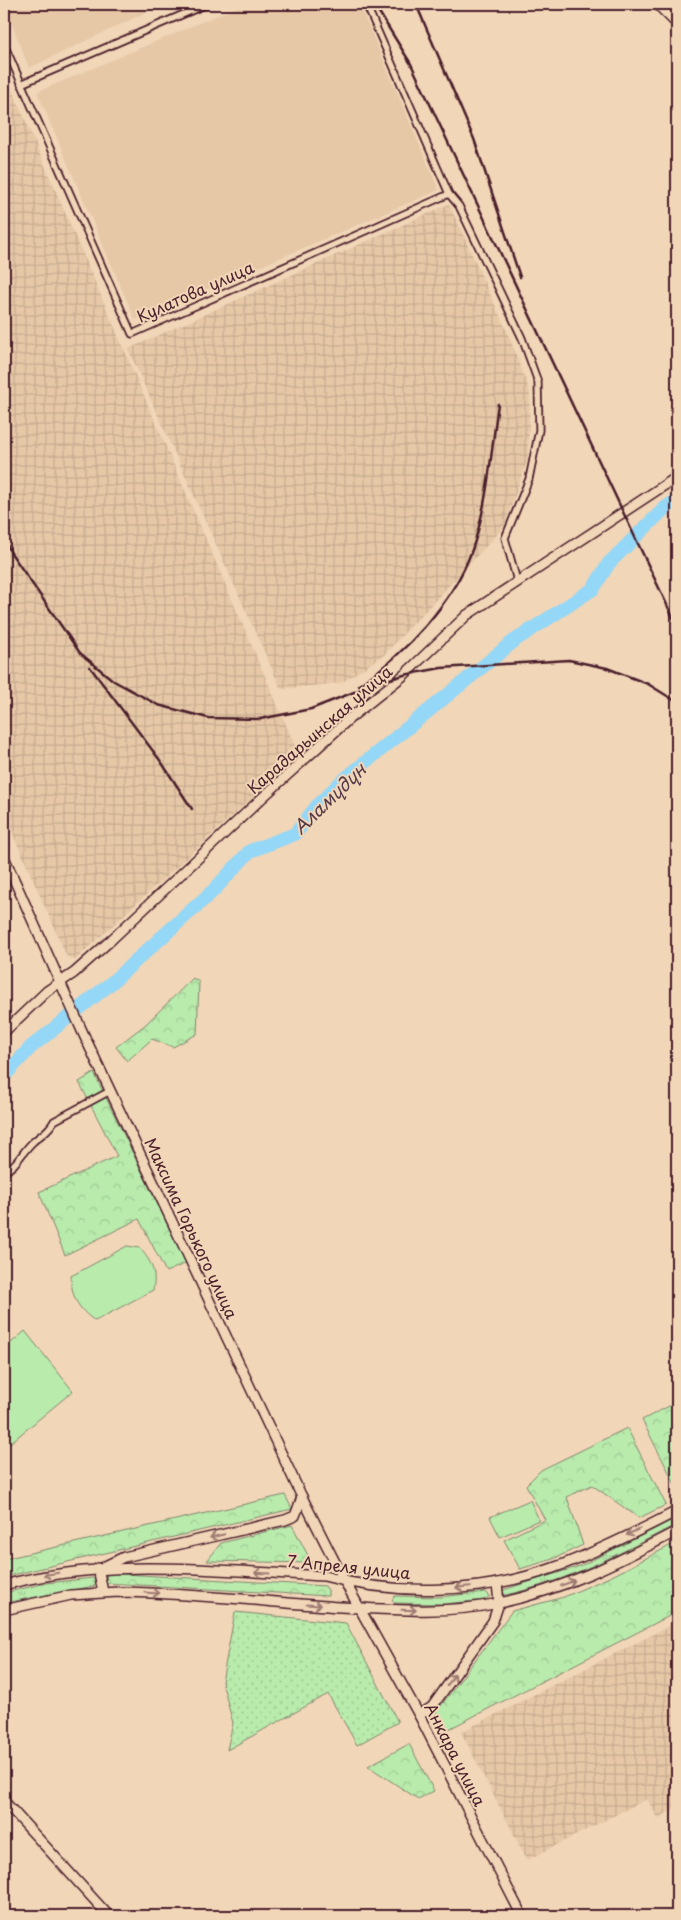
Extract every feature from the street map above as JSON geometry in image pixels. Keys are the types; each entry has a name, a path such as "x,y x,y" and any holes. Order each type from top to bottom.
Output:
{"main road":[{"path":"657,4 677,24"},
{"name":"Карадарьинская улица","path":"4,1032 47,991 111,940 350,718 404,675 467,615 677,477"},
{"name":"Максима Горького улица","path":"4,857 83,1033 302,1498 360,1608"},
{"path":"103,1592 98,1568 124,1558 285,1520 295,1516 302,1498"},
{"name":"7 Апреля улица","path":"4,1585 36,1577 98,1568 143,1567 324,1576 345,1582 422,1589 497,1583 533,1574 577,1559 677,1511"},
{"path":"4,1610 37,1601 103,1592 148,1592 360,1608 433,1610 499,1603 530,1596 579,1579 677,1531"},
{"path":"419,1715 432,1706 494,1621 499,1603 497,1583"},
{"name":"Анкара улица","path":"360,1608 419,1715 522,1916"},
{"path":"4,1801 108,1916"}],"street":[{"path":"21,84 206,4"},
{"path":"366,4 449,194 459,206 522,338 538,382 539,430 529,479 506,538 517,581"},
{"name":"Кулатова улица","path":"4,44 132,334 449,194"},
{"path":"4,1172 21,1157 32,1142 50,1129 54,1122 110,1091"}],"shaded area":[{"path":"4,4 149,4 151,10 29,68"},
{"path":"244,4 359,4 439,190 135,320 37,92"},
{"path":"4,71 299,755 75,960 67,957 4,814"},
{"path":"449,204 509,336 530,392 528,458 504,527 384,655 341,683 281,689 128,349"},
{"path":"677,1622 677,1808 658,1818 647,1799 527,1860 461,1732"}],"green space":[{"path":"193,978 199,982 197,1034 173,1047 152,1039 127,1061 116,1047 146,1024"},
{"path":"94,1073 186,1263 166,1272 139,1219 65,1255 39,1192 117,1156 79,1082"},
{"path":"127,1246 140,1248 150,1262 154,1272 153,1290 95,1321 84,1312 77,1302 72,1290 71,1276"},
{"path":"25,1331 73,1391 4,1448 4,1349"},
{"path":"677,1402 677,1488 642,1420"},
{"path":"627,1428 666,1505 639,1518 592,1485 567,1497 583,1545 553,1559 520,1569 504,1540 545,1520 526,1485 541,1470"},
{"path":"285,1495 292,1509 4,1577 4,1559"},
{"path":"530,1500 539,1520 500,1537 490,1517"},
{"path":"677,1518 677,1524 593,1566 528,1589 505,1595 503,1593 503,1590 580,1566"},
{"path":"292,1525 312,1563 207,1561 221,1543"},
{"path":"677,1542 677,1612 443,1732 434,1715 512,1611 564,1597 614,1575"},
{"path":"107,1573 325,1586 328,1590 328,1596 106,1583"},
{"path":"93,1578 97,1582 94,1586 4,1603 4,1593 46,1583"},
{"path":"486,1592 490,1596 484,1600 444,1604 395,1603 392,1600 395,1596 440,1597"},
{"path":"235,1612 346,1623 398,1722 357,1745 328,1694 227,1750 233,1723 222,1682"},
{"path":"409,1744 434,1791 418,1799 368,1766"}],"waterway":[{"name":"Аламүдүн","path":"4,1076 31,1047 110,984 214,890 250,851 295,834 317,806 340,783 514,641 593,589 609,563 665,508 677,500"}],"railway":[{"path":"374,4 411,64 677,626"},
{"path":"416,4 474,139 520,277"},
{"path":"359,685 393,658 426,626 453,589 464,570 482,515 498,404"},
{"path":"4,539 11,553 80,653 114,681 158,705 208,718 260,719 311,709 377,683 404,675 441,668 569,660 607,668 648,684 677,702"},
{"path":"90,667 162,763 192,809"}]}
